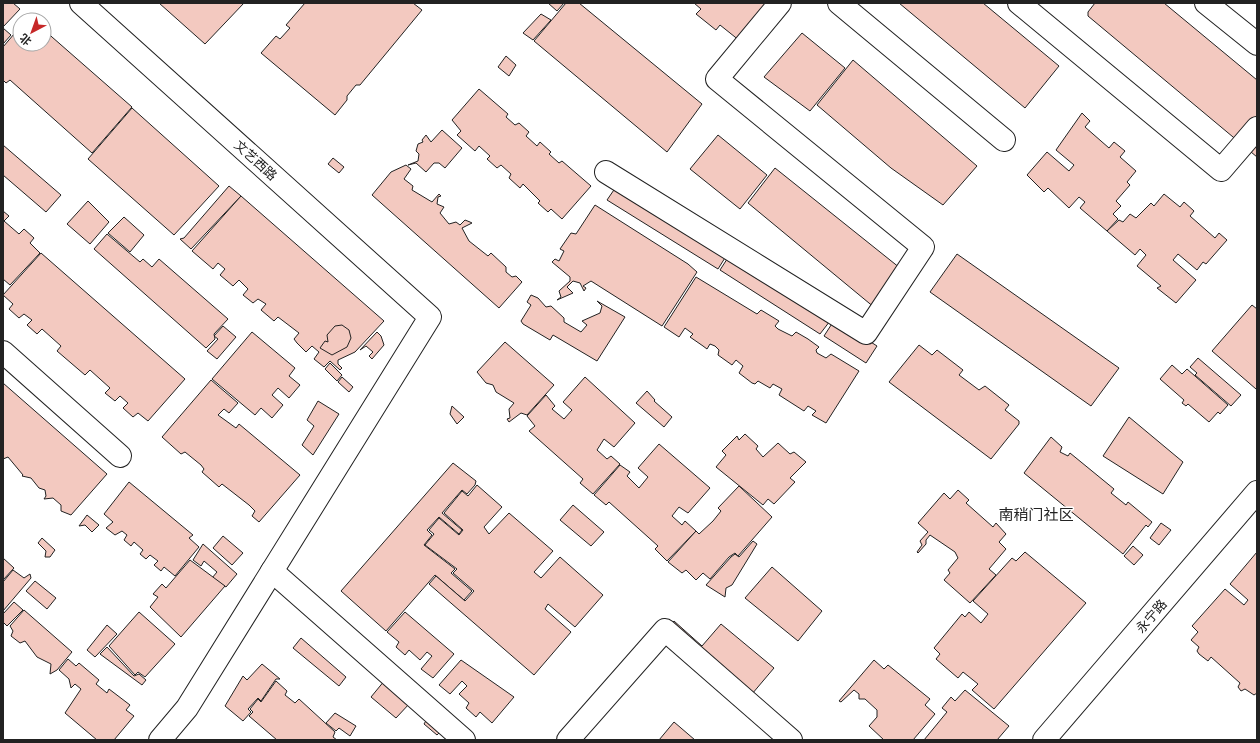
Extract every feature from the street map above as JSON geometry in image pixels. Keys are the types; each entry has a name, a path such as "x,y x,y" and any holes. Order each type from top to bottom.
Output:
{"street":[{"name":"文艺西路","path":"81,3 430,317 272,571"},
{"path":"606,172 866,333 923,247 717,79 780,3"},
{"path":"839,3 1004,140"},
{"path":"1019,3 1221,170 1257,128"},
{"path":"1206,3 1257,44"},
{"path":"3,352 120,456"},
{"name":"永宁路","path":"1044,740 1257,492"},
{"path":"160,740 187,708 272,571 464,740"},
{"path":"568,740 665,630 791,740"}],"building":[{"path":"3,3 13,3 20,9 17,12 12,12 12,17 3,27"},
{"path":"159,3 244,3 205,44"},
{"path":"305,3 413,3 422,10 360,85 356,85 347,96 347,100 335,115 261,53 276,36 280,39 290,28 286,25"},
{"path":"548,3 564,3 557,11"},
{"path":"566,3 579,3 702,104 667,152 534,41"},
{"path":"694,3 771,3 740,41 720,25 716,30 696,14 701,9"},
{"path":"899,3 983,3 1059,66 1025,108"},
{"path":"1095,3 1164,3 1257,80 1257,157 1088,16 1088,12"},
{"path":"541,14 551,20 533,40 523,33"},
{"path":"3,28 11,35 3,44"},
{"path":"802,33 845,68 810,111 764,77"},
{"path":"12,36 12,52 52,52 52,37 132,107 92,153 10,80 6,83 3,80 3,47"},
{"path":"506,56 516,65 509,76 498,67"},
{"path":"853,60 977,166 943,205 891,168 817,105"},
{"path":"479,89 508,114 506,117 515,125 519,123 529,132 526,136 537,146 540,142 551,152 549,154 559,163 562,161 591,186 562,219 551,209 548,212 538,203 540,201 523,184 520,188 509,178 511,174 501,165 497,168 487,159 490,156 479,146 475,151 457,135 461,131 452,120"},
{"path":"132,108 219,186 174,235 88,159"},
{"path":"1082,113 1090,121 1085,127 1109,148 1114,142 1125,151 1120,157 1136,171 1127,182 1130,185 1116,201 1121,206 1113,214 1118,219 1107,231 1080,208 1085,202 1079,197 1069,208 1048,188 1044,192 1027,175 1047,152 1069,171 1074,165 1056,150"},
{"path":"442,130 462,148 445,168 439,163 434,163 426,172 416,163 408,165 418,161 419,154 416,151 418,144 423,142 422,140 426,135 431,142"},
{"path":"718,135 767,175 740,209 690,169"},
{"path":"3,145 61,195 46,212 3,175"},
{"path":"333,158 344,167 339,173 328,164"},
{"path":"406,165 411,169 404,179 413,186 412,190 432,202 439,194 441,196 438,197 437,204 444,207 440,213 449,224 456,222 460,225 465,220 472,223 462,228 469,241 488,256 491,253 506,267 506,272 512,277 516,276 522,282 499,308 372,195 391,172"},
{"path":"775,168 905,272 875,308 748,203"},
{"path":"618,184 728,253 718,269 607,200"},
{"path":"229,186 241,196 191,249 180,239 184,238"},
{"path":"1164,194 1180,207 1184,202 1194,211 1190,216 1215,238 1219,233 1227,240 1206,264 1203,262 1197,270 1178,254 1173,260 1196,280 1176,303 1157,288 1161,286 1137,266 1146,255 1140,249 1135,255 1107,231 1119,220 1123,222 1130,214 1136,218 1151,203 1154,206"},
{"path":"241,196 384,321 355,352 338,360 338,364 342,368 340,370 330,361 324,367 314,359 319,352 312,346 306,352 294,339 299,333 278,317 274,321 261,310 266,304 258,299 253,303 243,295 248,289 239,280 233,286 220,275 225,269 218,263 213,269 192,251"},
{"path":"88,201 109,222 90,244 67,224"},
{"path":"595,205 688,264 697,272 662,326 591,281 583,286 586,288 584,291 580,283 573,281 567,287 573,293 557,300 561,297 559,291 570,281 570,277 552,262 555,259 559,261 564,251 560,249 571,233 576,234"},
{"path":"3,211 9,216 4,221 19,234 24,229 34,238 30,243 40,253 10,285 3,279"},
{"path":"124,217 144,235 130,252 108,233"},
{"path":"107,234 140,262 143,259 152,267 159,259 228,319 214,334 215,339 206,348 94,249"},
{"path":"41,253 185,379 148,421 138,413 133,417 123,408 128,403 120,396 115,401 105,393 110,388 90,370 85,375 57,351 61,346 42,329 37,334 27,325 32,320 24,314 19,318 9,309 13,304 3,295"},
{"path":"731,253 833,317 820,334 720,270"},
{"path":"957,254 1119,368 1091,406 930,292"},
{"path":"696,277 757,314 761,310 779,321 775,326 778,329 792,336 796,332 808,339 819,347 816,350 817,353 826,358 831,354 859,371 826,423 812,415 816,411 808,406 804,411 779,395 782,389 773,384 770,388 758,381 755,384 752,383 739,373 743,366 736,360 732,365 718,355 719,350 715,346 710,344 707,349 690,337 693,334 685,328 679,337 664,327"},
{"path":"531,295 538,298 546,307 551,306 564,318 564,322 581,332 587,325 582,321 600,313 602,306 597,301 625,317 597,361 553,335 550,340 523,324 521,321 531,305 527,302"},
{"path":"1252,305 1257,309 1256,389 1212,351"},
{"path":"835,319 877,346 866,363 824,336"},
{"path":"342,325 349,330 351,338 347,347 332,355 320,348 325,341 328,342 327,335 335,326"},
{"path":"223,326 236,337 217,359 207,351 218,339 214,336"},
{"path":"252,332 295,368 289,376 300,385 289,398 278,388 272,395 283,405 272,418 261,408 255,415 212,379"},
{"path":"377,332 381,336 384,345 372,359 369,356 373,352 366,346 360,350"},
{"path":"505,342 554,385 527,415 521,413 509,422 507,419 510,418 509,409 514,403 496,392 493,385 486,383 477,372"},
{"path":"919,345 932,355 937,350 963,370 959,375 979,390 985,386 1009,405 1005,410 1019,421 1019,424 991,459 889,382"},
{"path":"1198,358 1241,395 1231,406 1195,375 1197,373 1190,367"},
{"path":"330,363 342,375 337,381 325,369"},
{"path":"1172,365 1182,374 1187,369 1228,405 1220,414 1218,412 1209,422 1188,404 1186,406 1182,403 1184,400 1160,379"},
{"path":"342,377 353,387 349,392 338,382"},
{"path":"585,377 635,423 614,447 604,439 597,450 607,459 611,456 620,464 593,494 580,483 583,479 529,431 535,426 527,416 546,395 555,406 552,409 564,419 572,410 563,402"},
{"path":"211,380 238,403 229,413 224,409 218,415 236,428 239,424 300,475 259,522 252,516 255,511 249,505 222,484 219,487 202,472 204,469 201,465 185,452 181,454 162,437"},
{"path":"3,383 107,474 71,515 61,511 61,505 53,498 44,499 46,496 45,490 39,488 31,478 22,476 23,475 8,457 3,459"},
{"path":"647,391 655,400 654,401 672,417 664,427 636,403"},
{"path":"318,401 339,414 313,455 302,445 314,426 307,420"},
{"path":"452,406 464,417 457,424 450,414"},
{"path":"1129,417 1183,462 1163,494 1103,456"},
{"path":"745,434 758,446 756,449 763,457 778,443 790,454 794,452 806,462 790,478 795,482 774,504 768,499 763,505 716,467 726,455 722,451 737,436 739,440"},
{"path":"1051,437 1062,447 1060,452 1068,456 1070,453 1114,489 1111,493 1126,505 1128,502 1152,522 1148,527 1146,525 1123,554 1024,473"},
{"path":"659,444 710,488 688,513 679,507 672,516 682,525 685,521 696,531 667,561 655,549 658,546 609,502 606,505 594,495 620,465 630,472 627,476 639,488 648,477 638,468"},
{"path":"453,463 476,481 475,485 467,494 462,490 442,513 462,530 459,534 439,517 427,530 432,535 424,545 455,569 451,573 472,591 464,600 435,575 386,631 341,591"},
{"path":"129,482 193,535 189,538 199,547 175,576 164,567 161,571 154,565 158,561 150,555 146,559 140,554 143,550 134,542 131,546 124,540 127,535 122,531 115,535 106,528 113,522 104,514"},
{"path":"477,485 502,507 484,527 489,534 509,513 553,551 534,572 541,578 560,557 603,595 575,627 548,604 545,609 571,632 534,675 429,584 436,576 465,601 474,591 453,573 457,569 425,545 434,534 429,530 439,518 459,535 463,530 444,513 462,491 468,496"},
{"path":"739,486 772,517 738,556 735,553 729,557 710,579 703,573 696,580 686,570 682,573 668,562 696,531 699,534 713,521 721,511 718,508"},
{"path":"958,490 969,500 966,503 993,527 996,523 1006,534 999,542 1006,549 989,569 996,575 970,603 944,580 950,573 948,570 958,558 955,552 930,535 926,540 926,544 918,553 917,552 922,545 920,541 928,532 918,523 944,493 950,499"},
{"path":"573,505 604,532 591,546 560,520"},
{"path":"87,515 99,525 92,532 85,525 79,526"},
{"path":"1161,523 1171,530 1159,545 1150,538"},
{"path":"223,536 243,553 232,565 213,548"},
{"path":"42,538 55,550 50,557 45,557 46,551 38,543"},
{"path":"753,541 757,544 732,585 726,588 725,597 706,585 731,557 735,554 739,557"},
{"path":"203,544 237,574 226,587 212,578 217,572 204,561 201,566 193,560"},
{"path":"1133,546 1143,555 1134,565 1124,556"},
{"path":"1025,552 1086,603 994,709 972,690 978,684 963,672 958,678 936,659 940,654 934,648 962,614 965,617 969,612 981,623 988,614 973,601 1012,558 1016,561"},
{"path":"1257,552 1257,693 1254,695 1245,689 1241,691 1238,687 1240,683 1211,657 1208,661 1199,654 1197,651 1199,647 1191,640 1198,632 1192,626 1225,589 1244,605 1248,600 1230,584"},
{"path":"3,558 14,568 3,580"},
{"path":"190,560 225,586 181,637 150,607 158,597 153,594 162,584 166,588"},
{"path":"772,567 822,611 798,641 745,598"},
{"path":"13,570 24,578 30,574 31,578 3,611 3,582"},
{"path":"35,581 56,598 47,609 26,591"},
{"path":"14,602 23,610 7,626 3,622 3,614"},
{"path":"24,610 72,652 57,670 50,674 51,664 37,657 25,641 20,643 11,636 13,631 10,626"},
{"path":"139,612 175,644 145,677 138,672 135,675 109,646"},
{"path":"405,612 454,654 433,678 421,669 432,656 427,652 420,660 409,650 405,655 396,647 399,642 387,632"},
{"path":"674,621 702,646 721,624 774,668 752,694 666,631"},
{"path":"107,625 117,634 95,657 87,650"},
{"path":"301,638 346,677 339,686 293,648"},
{"path":"107,647 134,676 139,674 146,680 142,685 100,654"},
{"path":"68,659 76,666 79,663 99,680 96,684 107,693 109,689 130,705 126,710 134,716 114,740 97,740 65,713 81,689 75,684 71,688 69,679 59,670"},
{"path":"461,660 514,697 492,723 480,712 476,717 466,708 469,703 459,694 467,686 462,681 450,694 439,685"},
{"path":"874,660 884,669 888,665 930,699 925,705 935,714 913,740 884,740 869,726 877,717 877,710 865,699 859,699 859,694 854,690 841,702 839,701"},
{"path":"262,664 280,679 276,679 261,701 258,698 248,709 251,712 243,721 225,706 243,676 247,680"},
{"path":"385,680 410,703 396,718 371,697"},
{"path":"276,681 287,691 285,695 295,703 299,699 335,732 333,737 337,740 277,740 249,716 253,712 250,709 258,699 261,702"},
{"path":"965,690 1009,726 997,740 924,740 947,712 942,708 951,697 955,701"},
{"path":"335,713 356,726 350,736 339,728 336,731 326,723"},
{"path":"427,719 441,731 437,735 424,724"},
{"path":"674,722 695,740 659,740"}],"district":[{"name":"南稍门社区","path":"1036,514"}]}
